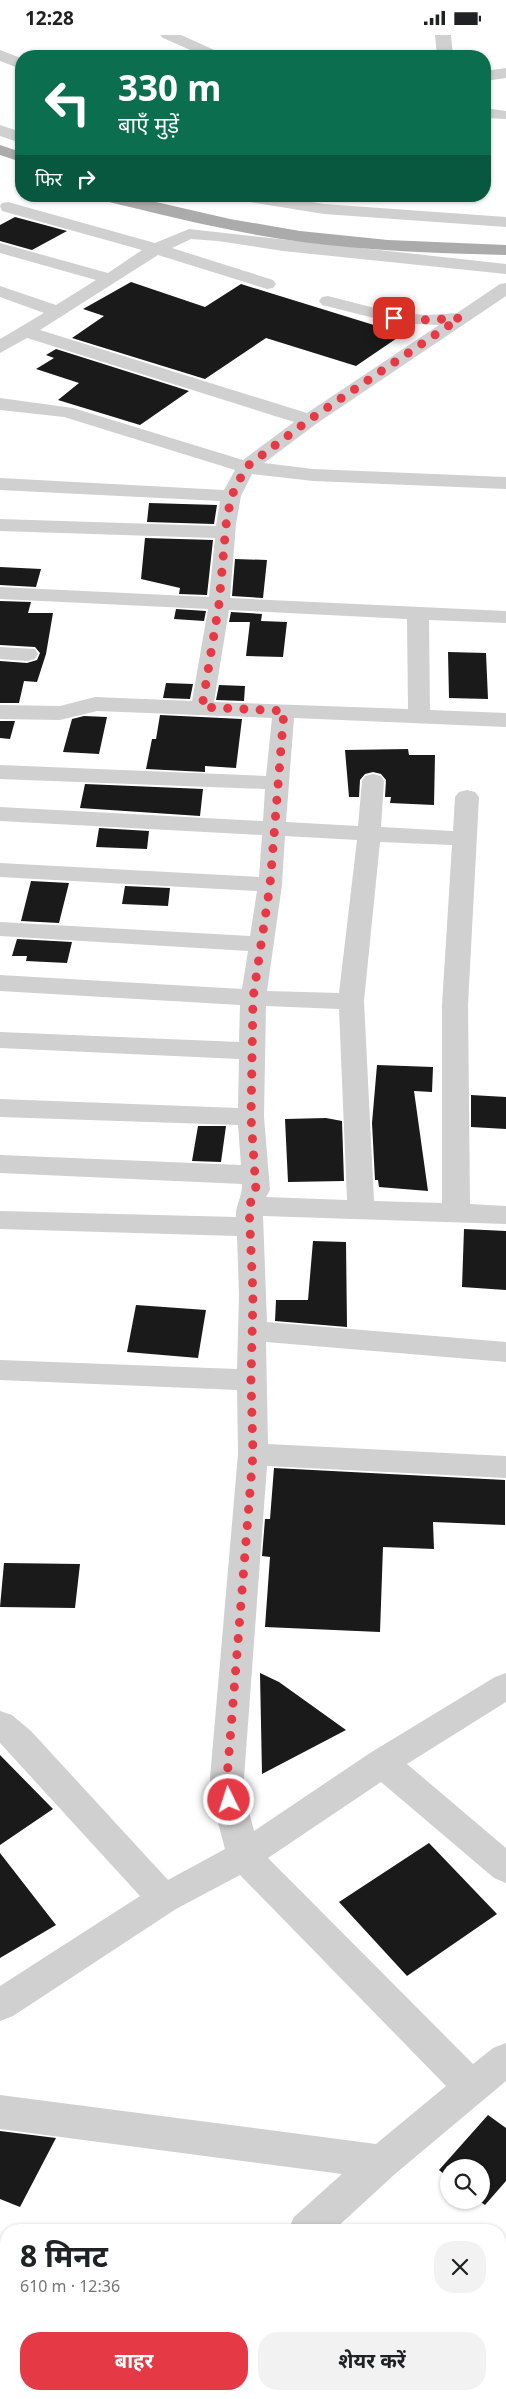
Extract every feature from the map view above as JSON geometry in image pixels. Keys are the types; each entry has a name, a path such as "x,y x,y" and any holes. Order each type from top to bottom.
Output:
{"main road":[{"path":"0,150 15,155"},
{"path":"132,202 203,219 272,232 395,245 506,250"},
{"path":"202,202 223,207 334,222 506,235"}],"street":[{"path":"168,35 212,50"},
{"path":"443,35 444,50"},
{"path":"0,55 15,61"},
{"path":"491,75 506,73"},
{"path":"0,130 15,136"},
{"path":"280,202 324,209 506,222"},
{"path":"8,207 267,283"},
{"path":"0,347 59,312 156,249 188,235 506,269"},
{"path":"0,248 111,279"},
{"path":"202,707 219,604 231,497 246,467 309,420 506,288"},
{"path":"0,291 59,312"},
{"path":"328,301 394,318 428,320 460,318"},
{"path":"26,331 309,420"},
{"path":"0,404 66,412 246,467 313,475 506,483"},
{"path":"0,484 231,497"},
{"path":"0,525 226,532"},
{"path":"0,593 506,617"},
{"path":"418,614 419,716"},
{"path":"0,653 27,654"},
{"path":"0,712 60,713 74,711 95,704 506,720"},
{"path":"284,711 270,885 253,998 251,1117 256,1191 249,1216 253,1454 227,1778 229,1800 244,1856 472,2088"},
{"path":"0,772 277,783"},
{"path":"361,1208 352,1001 373,781"},
{"path":"456,1212 455,1005 466,797"},
{"path":"0,814 464,839"},
{"path":"0,870 270,885"},
{"path":"0,929 260,944"},
{"path":"0,983 253,998 352,1001"},
{"path":"0,1040 252,1051"},
{"path":"0,1108 251,1117"},
{"path":"0,1164 256,1175"},
{"path":"0,1220 249,1216 361,1208 506,1215"},
{"path":"252,1331 506,1352"},
{"path":"0,1370 251,1380"},
{"path":"253,1454 506,1467"},
{"path":"0,2005 164,1899 244,1856 382,1763 506,1686"},
{"path":"6,1739 164,1899"},
{"path":"382,1763 506,1868"},
{"path":"313,2224 382,2162 506,2059"},
{"path":"0,2112 382,2162"}],"building":[{"path":"15,217 67,231 32,250 0,241 0,225"},
{"path":"131,282 205,307 241,284 403,334 356,366 266,338 205,379 72,338 104,316 83,309"},
{"path":"56,349 189,391 140,425 58,400 79,383 36,369 54,358 46,355"},
{"path":"149,503 217,505 214,524 147,522"},
{"path":"145,538 213,540 207,595 179,594 180,588 141,579"},
{"path":"235,559 267,560 263,598 232,596"},
{"path":"0,567 41,569 36,587 0,585"},
{"path":"0,601 31,602 28,613 53,613 46,654 37,682 24,681 19,703 0,703 0,661 27,663 37,660 40,653 35,647 0,645"},
{"path":"176,609 206,611 204,621 174,619"},
{"path":"231,612 262,614 261,621 287,622 283,657 246,656 250,622 229,622"},
{"path":"448,652 486,653 488,699 449,698"},
{"path":"166,683 193,684 190,699 163,698"},
{"path":"219,685 245,686 244,701 216,700"},
{"path":"160,715 242,719 236,768 205,766 205,772 146,769 152,739 156,739"},
{"path":"84,716 107,717 99,754 63,752 72,719"},
{"path":"0,721 15,721 10,739 0,738"},
{"path":"408,749 409,755 435,755 434,805 390,803 391,797 385,797 386,780 381,774 373,772 365,774 360,780 359,797 349,797 345,750"},
{"path":"85,784 203,789 200,816 80,808"},
{"path":"99,828 149,831 147,849 96,847"},
{"path":"31,881 69,883 59,923 21,921"},
{"path":"125,886 170,888 168,906 122,904"},
{"path":"17,939 72,942 67,963 26,961 27,956 12,956"},
{"path":"377,1065 433,1067 432,1092 414,1091 428,1191 379,1187 378,1180 375,1180 372,1123"},
{"path":"471,1095 506,1097 506,1129 471,1127"},
{"path":"326,1118 342,1121 344,1181 288,1182 285,1119"},
{"path":"198,1126 226,1126 221,1162 192,1161"},
{"path":"464,1229 506,1231 506,1290 462,1287"},
{"path":"313,1241 346,1242 347,1327 275,1321 276,1300 308,1300"},
{"path":"136,1305 206,1310 198,1358 127,1352"},
{"path":"274,1468 505,1480 505,1525 433,1522 434,1549 383,1547 380,1632 265,1627 270,1557 262,1556 265,1519 270,1519"},
{"path":"4,1563 80,1564 75,1608 0,1607"},
{"path":"260,1673 279,1682 346,1730 262,1774"},
{"path":"0,1755 53,1809 0,1845"},
{"path":"429,1843 497,1914 407,1976 339,1902"},
{"path":"0,1853 56,1925 0,1958"},
{"path":"488,2115 506,2128 506,2181 490,2199 490,2159 449,2159"},
{"path":"0,2131 56,2138 20,2207 0,2199"}],"route":[{"path":"229,1800 227,1778 253,1454 251,1380 253,1295 249,1227 249,1206 256,1191 251,1117 253,998 270,885 284,711 202,707 219,604 226,525 231,497 246,467 309,420 349,395 460,318 428,320 394,318"}]}
